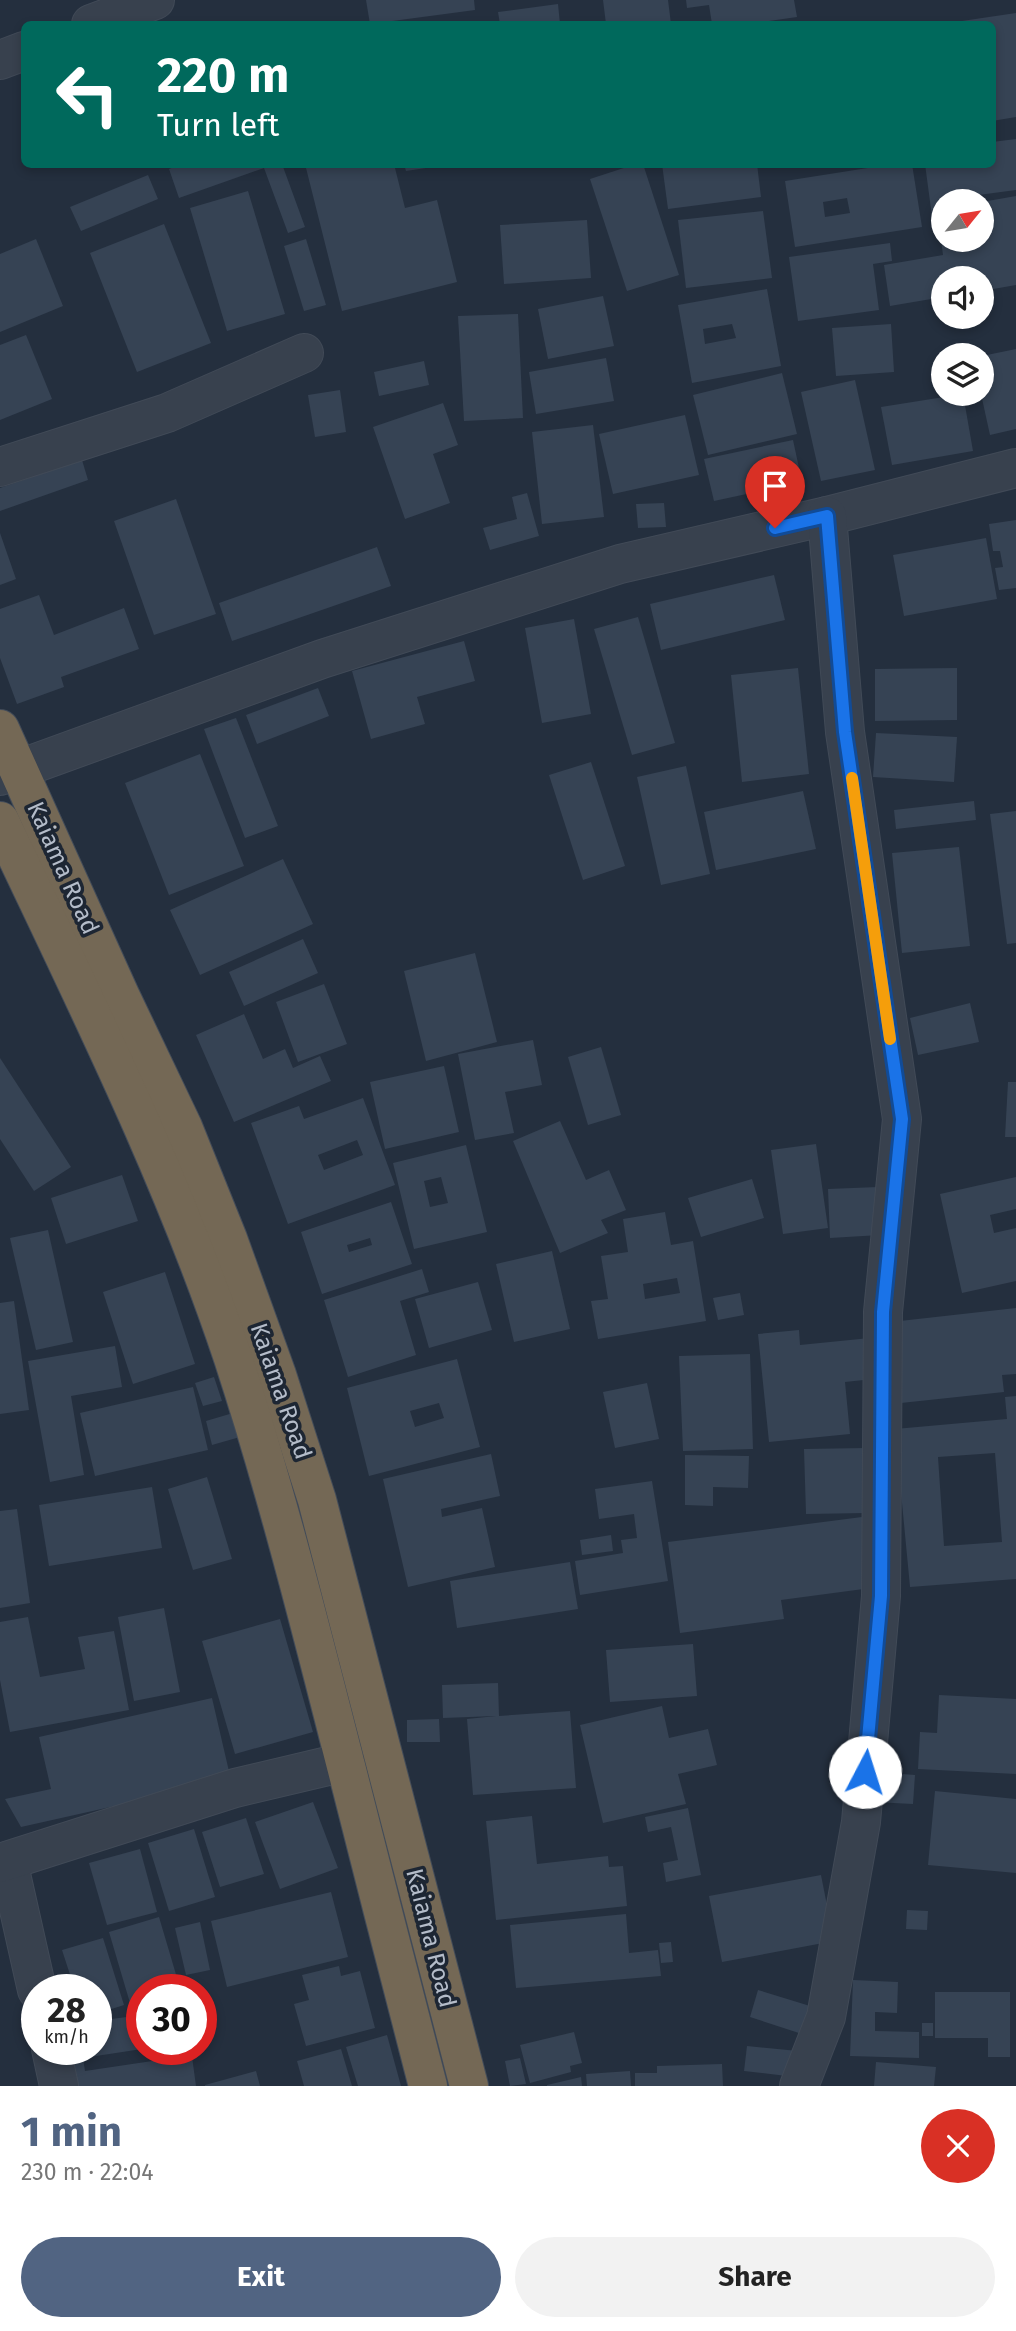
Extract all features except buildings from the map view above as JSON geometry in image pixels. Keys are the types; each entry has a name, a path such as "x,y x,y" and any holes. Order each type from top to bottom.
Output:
{"highway":[{"name":"Kaiama Road","path":"0,729 9,772 183,1127 228,1239 276,1375 317,1500 469,2086"},
{"name":"Kaiama Road","path":"0,821 138,1115 223,1331 275,1491 313,1629 428,2086"}],"street":[{"path":"100,21 155,0"},
{"path":"0,60 21,52"},
{"path":"0,467 167,413 304,353"},
{"path":"9,772 322,659 620,564 827,516 1016,468"},
{"path":"799,2086 826,2017 861,1822 881,1596 883,1312 902,1119 845,732 827,516"},
{"path":"33,1974 4,1862 235,1788 345,1762"},
{"path":"54,2065 59,2086"}],"slow traffic":[{"path":"852,778 890,1039"}],"route":[{"path":"775,528 827,516 845,732 902,1119 883,1312 881,1596 865,1772"}]}
